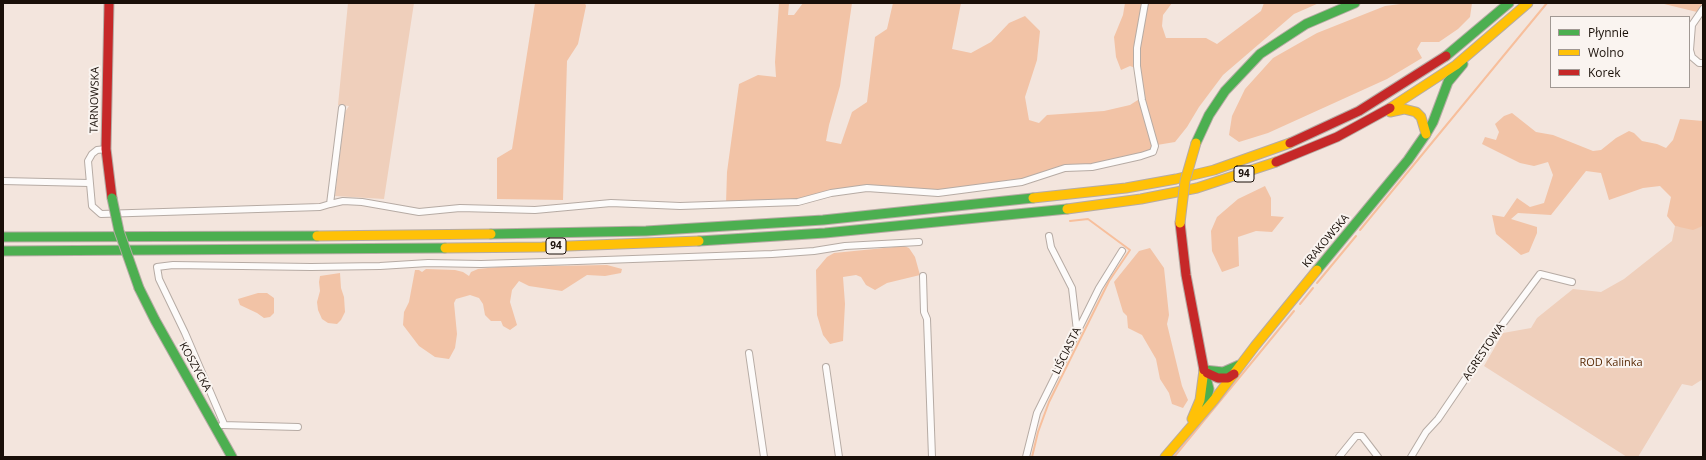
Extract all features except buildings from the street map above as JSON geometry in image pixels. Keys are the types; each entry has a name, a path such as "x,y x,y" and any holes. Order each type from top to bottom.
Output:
{"main road":[{"name":"TARNOWSKA","path":"109,3 106,149 112,198"},
{"path":"1235,373 1228,378 1218,378 1212,376 1204,370 1190,295 1180,223 1185,181 1196,143 1209,115 1225,90 1260,54 1306,24 1355,3"},
{"path":"1454,50 1501,3"},
{"name":"94","path":"3,237 438,235 646,231 823,220 1101,192 1163,182 1207,172 1292,142 1359,111 1388,94 1454,50 1509,3"},
{"name":"94","path":"3,251 542,247 648,244 825,233 1077,208 1171,194 1240,175 1296,155 1338,137 1372,119 1432,81 1474,50 1528,3"},
{"name":"KRAKOWSKA","path":"1165,457 1214,400 1242,363 1411,156 1433,122 1448,82 1474,50"},
{"path":"1372,119 1388,112 1404,109 1412,110 1421,117 1426,134"},
{"name":"KOSZYCKA","path":"112,198 119,231 139,288 155,320 220,426 232,457"},
{"name":"KRAKOWSKA","path":"1204,370 1223,372 1231,370 1242,363"},
{"name":"KRAKOWSKA","path":"1204,370 1209,389 1204,410"},
{"name":"KRAKOWSKA","path":"1188,429 1200,400 1204,370"}],"street":[{"path":"106,149 97,150 92,154 88,161 92,206 101,214 246,208 312,208 343,201 362,202 419,212 460,208 535,210 611,203 680,206 798,202 831,192 867,188 938,193 1022,182 1065,168 1092,167 1141,156 1152,152 1155,146 1154,139 1142,100 1137,66 1137,48 1145,3"},
{"path":"1703,9 1692,25 1690,50 1692,57 1699,63 1703,63"},
{"path":"330,204 342,108"},
{"path":"3,181 89,183"},
{"path":"1049,236 1051,246 1072,288 1077,331"},
{"path":"298,427 220,426 185,333 159,279 157,267 173,264 311,267 380,266 428,263 481,264 577,261 772,254 814,251 845,246 919,242"},
{"name":"LIŚCIASTA","path":"1026,457 1037,413 1099,288 1122,251"},
{"name":"AGRESTOWA","path":"1411,457 1426,432 1438,420 1502,325 1540,274 1572,282"},
{"path":"923,276 924,312 927,319 932,457"},
{"path":"748,353 764,457"},
{"path":"826,367 839,457"},
{"path":"1339,457 1356,436 1362,436 1378,457"}],"green space":[{"path":"348,3 414,3 384,199 335,196 345,112 349,106 338,105"},
{"name":"ROD Kalinka","path":"1675,226 1696,228 1703,226 1703,379 1692,386 1682,384 1638,457 1627,457 1484,366 1503,333 1531,328 1537,318 1573,289 1601,292 1624,279 1672,241"}],"shaded area":[{"path":"535,3 585,3 586,6 578,44 567,61 563,200 497,199 497,158 512,149"},
{"path":"779,3 789,3 788,15 794,15 803,3 852,3 840,86 826,141 841,144 852,112 867,102 875,37 887,29 893,3 961,3 952,49 971,53 991,42 1009,23 1025,16 1040,31 1037,60 1025,97 1029,120 1039,123 1047,115 1104,111 1130,105 1141,98 1138,69 1130,66 1121,70 1116,57 1114,37 1123,15 1125,3 1172,3 1163,15 1162,26 1166,38 1206,38 1217,44 1261,11 1264,3 1319,3 1294,14 1223,75 1175,142 1157,145 1157,149 1153,154 1108,163 1068,167 1023,181 945,191 877,188 808,199 726,204 727,172 739,84 758,75 776,77 775,62"},
{"path":"1408,3 1472,3 1470,17 1458,29 1439,42 1421,42 1417,49 1422,58 1387,79 1268,133 1239,142 1229,135 1232,116 1245,89 1273,58 1317,33 1385,6"},
{"path":"1660,3 1703,3 1697,12"},
{"path":"1512,113 1536,132 1553,135 1593,151 1601,150 1616,138 1629,131 1634,133 1642,141 1657,144 1666,148 1673,140 1680,119 1703,121 1703,226 1693,230 1675,226 1667,216 1671,197 1660,186 1643,188 1609,200 1601,173 1586,171 1551,215 1518,213 1511,219 1537,227 1537,233 1529,252 1521,255 1496,234 1492,215 1504,217 1517,198 1530,207 1544,203 1553,175 1548,162 1534,166 1520,163 1482,144 1485,137 1496,140 1499,132 1495,124 1504,116"},
{"path":"1265,186 1271,198 1271,216 1284,217 1272,232 1256,231 1238,237 1239,266 1222,272 1212,251 1211,231 1217,217 1238,199"},
{"path":"904,246 909,248 915,257 920,275 887,283 875,290 866,285 861,277 856,275 843,277 845,304 843,341 830,344 823,335 817,315 816,270 827,257 834,253"},
{"path":"1150,248 1164,268 1169,315 1167,324 1182,386 1188,400 1183,408 1172,404 1169,393 1160,379 1156,359 1142,335 1128,328 1127,316 1123,312 1114,282 1139,251"},
{"path":"607,265 622,269 621,273 605,276 587,275 562,291 529,286 519,281 512,290 510,302 517,325 510,330 503,326 501,321 491,321 485,315 483,304 479,298 470,295 456,299 454,303 457,334 455,348 449,359 435,357 419,346 403,325 404,312 409,302 415,270 422,272 426,269 455,270 463,272 469,276 471,272 478,269 498,267"},
{"path":"340,273 345,312 337,324 328,323 322,319 318,310 317,302 320,291 320,276"},
{"path":"258,293 267,293 274,298 274,313 270,317 264,318 240,305 238,299"}],"waterway":[{"path":"1360,230 1547,3"},
{"path":"1032,457 1038,432 1049,402 1109,281 1130,250 1088,219 1070,221"},
{"path":"1317,283 1356,236"},
{"path":"1300,304 1313,288"},
{"path":"1174,457 1294,311"}],"traffic: fast":[{"path":"1196,143 1209,115 1225,91 1260,54 1306,24 1355,3"},
{"path":"1446,56 1509,3"},
{"path":"1426,134 1433,122 1448,82 1463,64"},
{"path":"1317,270 1408,160 1426,134"},
{"path":"112,198 119,231 139,288"},
{"path":"491,234 646,231 823,220 1033,198"},
{"path":"699,241 825,233 1067,209"},
{"path":"3,237 317,236"},
{"path":"3,251 445,248"},
{"path":"139,288 155,320 232,457"},
{"path":"1204,370 1223,372 1239,365"},
{"path":"1204,370 1209,389 1205,407"}],"traffic: slow":[{"path":"1390,108 1456,65 1528,3"},
{"path":"1390,112 1404,109 1416,112 1421,117 1426,134"},
{"path":"1180,223 1185,181 1196,143"},
{"path":"1033,198 1126,188 1176,179 1214,170 1290,143"},
{"path":"1067,209 1141,199 1197,188 1276,162"},
{"path":"317,236 491,234"},
{"path":"445,248 542,247 699,241"},
{"path":"1165,457 1214,400 1255,346 1317,270"},
{"path":"1192,419 1200,400 1204,370"}],"traffic: jam":[{"path":"109,3 106,149 112,198"},
{"path":"1290,143 1359,111 1446,56"},
{"path":"1276,162 1337,137 1390,108"},
{"path":"1180,223 1186,275 1204,370"},
{"path":"1207,373 1218,378 1228,378 1234,374"}]}
